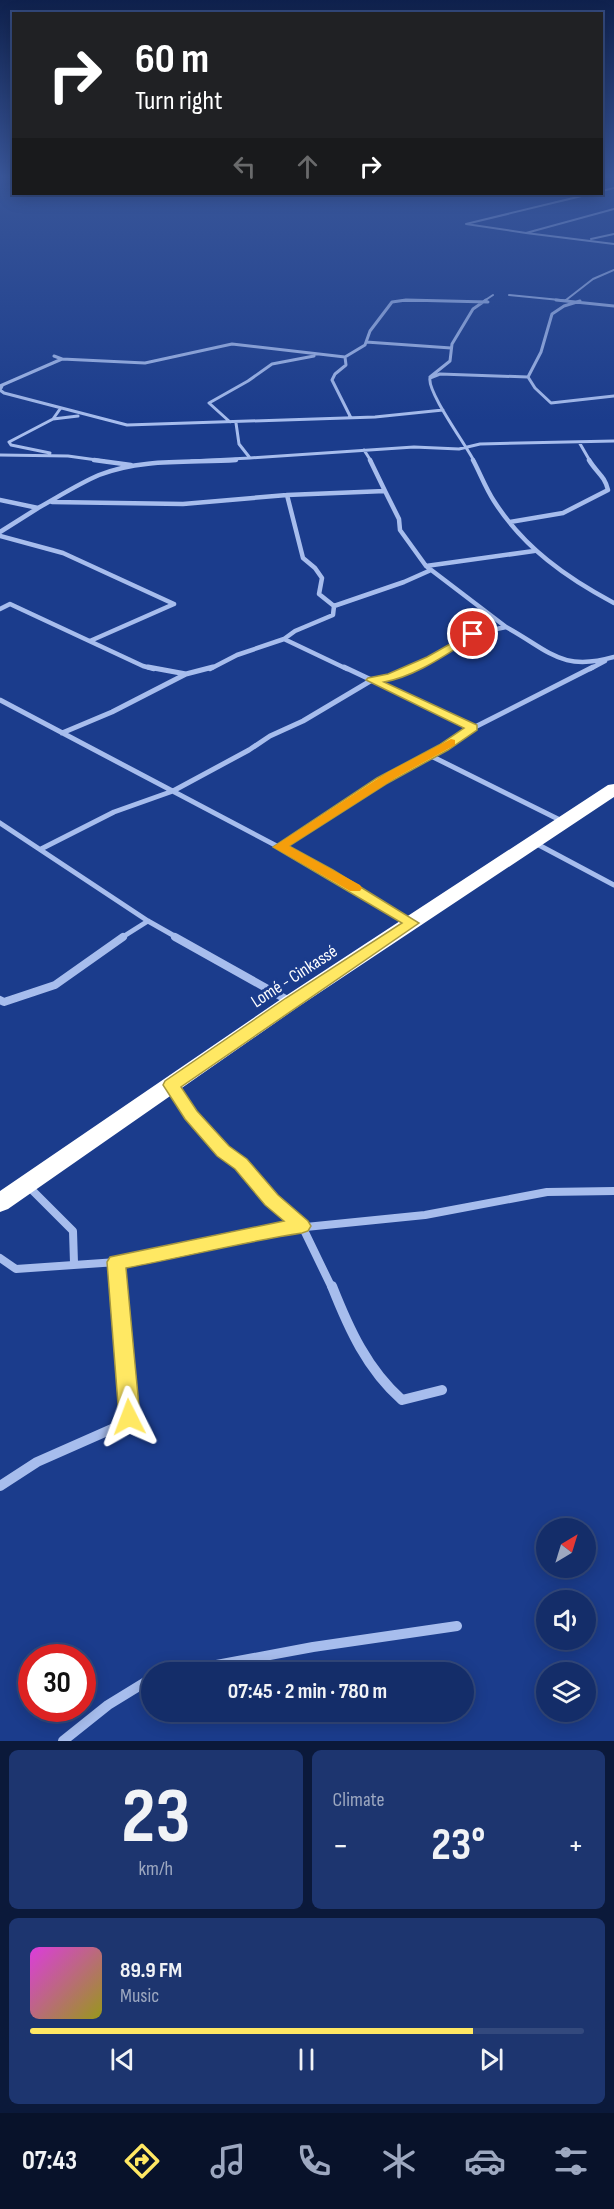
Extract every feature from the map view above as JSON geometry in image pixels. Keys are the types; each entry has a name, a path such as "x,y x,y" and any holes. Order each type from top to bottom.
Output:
{"highway":[{"name":"Lomé - Cinkassé","path":"0,1203 291,1002 566,823 614,789"}],"street":[{"path":"566,300 593,279 614,270"},
{"path":"509,295 614,306"},
{"path":"494,296 488,302 473,309 451,348 450,361 436,370 429,383 468,449 494,501 534,551 586,588 614,603"},
{"path":"231,423 209,403 272,364 320,356 345,357 366,342 370,331 392,302 406,300 488,302"},
{"path":"528,376 541,352 552,314 564,306 580,301"},
{"path":"366,342 451,348"},
{"path":"54,356 145,363 232,344 282,349 344,362"},
{"path":"345,357 346,365 335,374 332,380 351,418"},
{"path":"62,358 43,369 1,386 0,390 2,393 60,409 128,425 351,418 408,415 443,410"},
{"path":"430,378 440,375 528,376"},
{"path":"528,376 535,390 551,403 614,396"},
{"path":"53,418 60,409"},
{"path":"90,416 53,418 9,441 12,446 138,466"},
{"path":"236,423 238,444 250,458"},
{"path":"0,534 38,508 100,475 138,466 414,447 468,449 480,444 614,441"},
{"path":"510,522 563,513 608,490 606,477 594,468 579,442"},
{"path":"364,450 381,479 399,519 400,530 426,566 506,627 544,652 570,663 611,658"},
{"path":"0,455 68,456"},
{"path":"100,475 105,469 104,462"},
{"path":"52,502 183,504 287,495 385,491"},
{"path":"287,495 298,531 303,558 315,568 322,578 319,594 334,606"},
{"path":"0,500 38,508"},
{"path":"0,534 63,553 174,604 90,641"},
{"path":"426,566 534,551"},
{"path":"334,606 404,582 431,570"},
{"path":"0,599 143,666 186,674"},
{"path":"0,609 10,604"},
{"path":"62,734 112,712 186,674 207,670 237,655 284,639 300,628 327,619 333,615 334,606"},
{"path":"41,849 114,812 173,790 249,750 270,736 303,721 372,680 391,677 431,659 473,634 506,627"},
{"path":"284,639 473,728"},
{"path":"280,847 392,775 429,756 473,728 519,708 611,658"},
{"path":"0,700 173,790 267,843 280,847 412,923"},
{"path":"429,756 566,823"},
{"path":"1,825 148,921 291,1002"},
{"path":"535,843 614,885"},
{"path":"0,1000 4,1002 55,985 103,949 148,921"},
{"path":"171,1085 191,1115 223,1151 241,1164 272,1200 302,1226 325,1270 349,1329 381,1382 402,1400 442,1390"},
{"path":"27,1185 73,1231 74,1263"},
{"path":"0,1258 16,1269 74,1263 117,1262 191,1249 256,1232 425,1215 547,1192 614,1191"},
{"path":"0,1486 37,1462 114,1428 129,1417 117,1262"},
{"path":"233,1662 313,1647 457,1626"},
{"path":"63,1741 108,1705 141,1685"}],"slow traffic":[{"path":"355,888 280,847 392,775 451,743"}],"route":[{"path":"129,1417 126,1354 117,1262 191,1249 256,1232 302,1226 272,1200 241,1164 223,1151 191,1115 171,1085 291,1002 412,923 280,847 382,781 444,747 473,728 372,680 391,677 431,659 473,634"}]}
